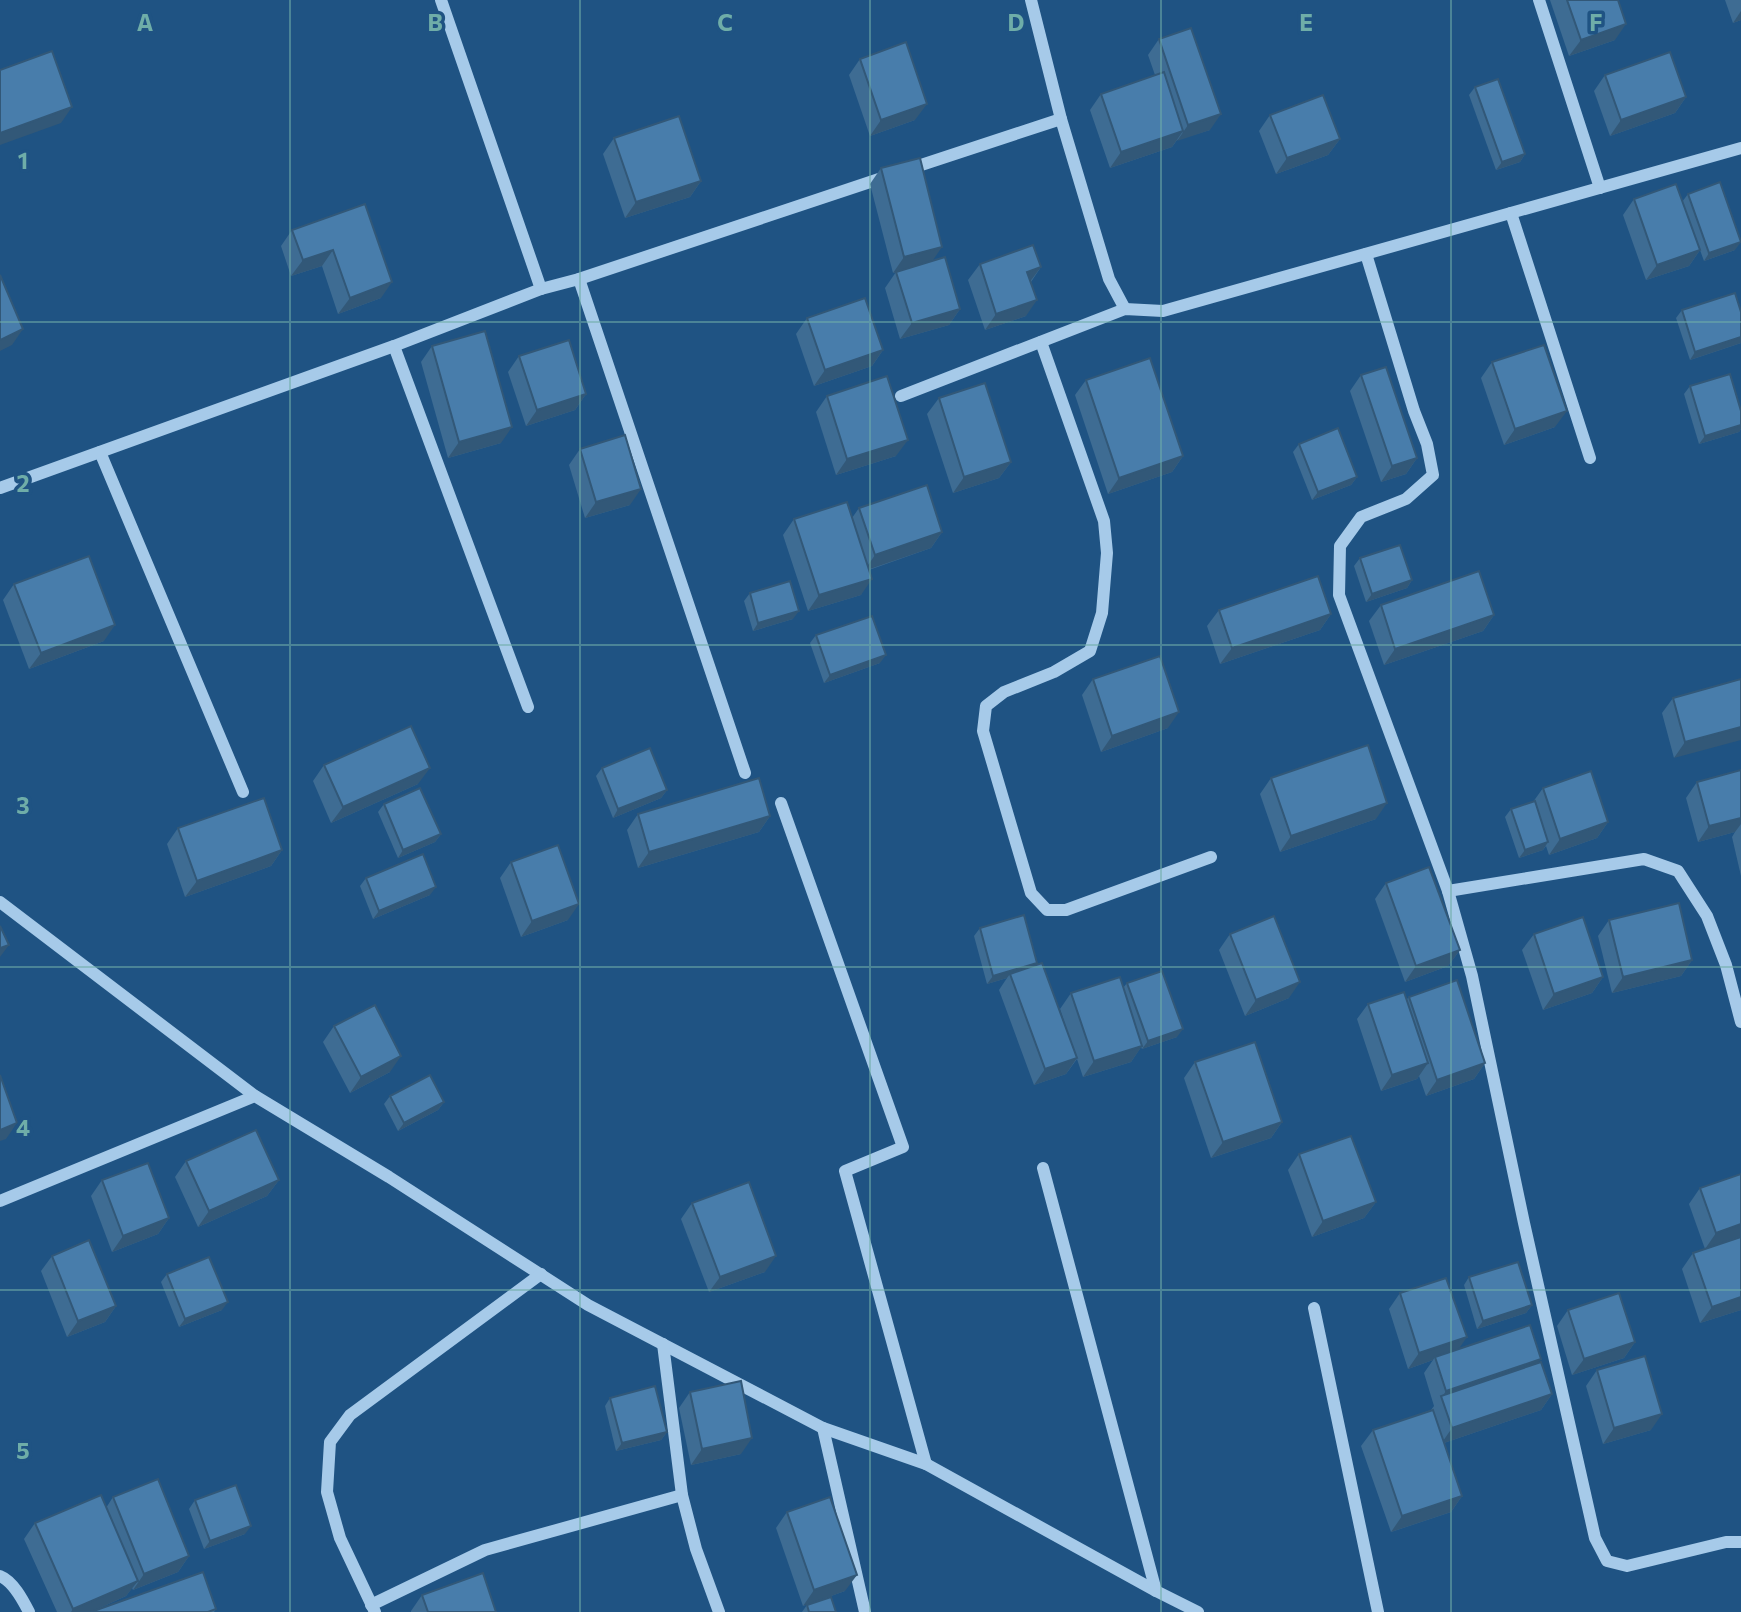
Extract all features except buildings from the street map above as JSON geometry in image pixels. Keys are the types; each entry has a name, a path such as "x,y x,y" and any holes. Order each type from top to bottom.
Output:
{"street":[{"path":"441,0 541,289"},
{"path":"1031,0 1061,119 1109,279 1125,310"},
{"path":"1539,0 1600,188"},
{"path":"0,488 394,346 541,289 579,279 1061,119"},
{"path":"901,396 1125,310 1163,312 1741,148"},
{"path":"1511,213 1590,458"},
{"path":"1366,254 1414,411 1427,444 1433,475 1406,499 1361,517 1340,546 1339,595 1448,891 1472,976 1595,1538 1607,1560 1627,1566 1727,1542 1741,1542"},
{"path":"579,279 745,773"},
{"path":"1041,342 1104,521 1107,553 1102,613 1090,651 1054,672 1004,692 986,706 983,731 1031,893 1047,909 1066,909 1211,857"},
{"path":"394,346 528,707"},
{"path":"100,452 243,792"},
{"path":"781,803 903,1147 845,1171 926,1464"},
{"path":"1448,891 1644,859 1678,871 1707,916 1726,965 1741,1022"},
{"path":"0,902 255,1096 389,1177 588,1305 823,1428 926,1464 1198,1612"},
{"path":"0,1201 255,1096"},
{"path":"1043,1168 1156,1591"},
{"path":"541,1274 350,1415 330,1442 327,1492 340,1538 373,1608 485,1550 682,1495"},
{"path":"1314,1308 1378,1612"},
{"path":"663,1345 682,1495 696,1549 719,1612"},
{"path":"823,1428 865,1612"},
{"path":"0,1576 18,1592 29,1612"}]}
